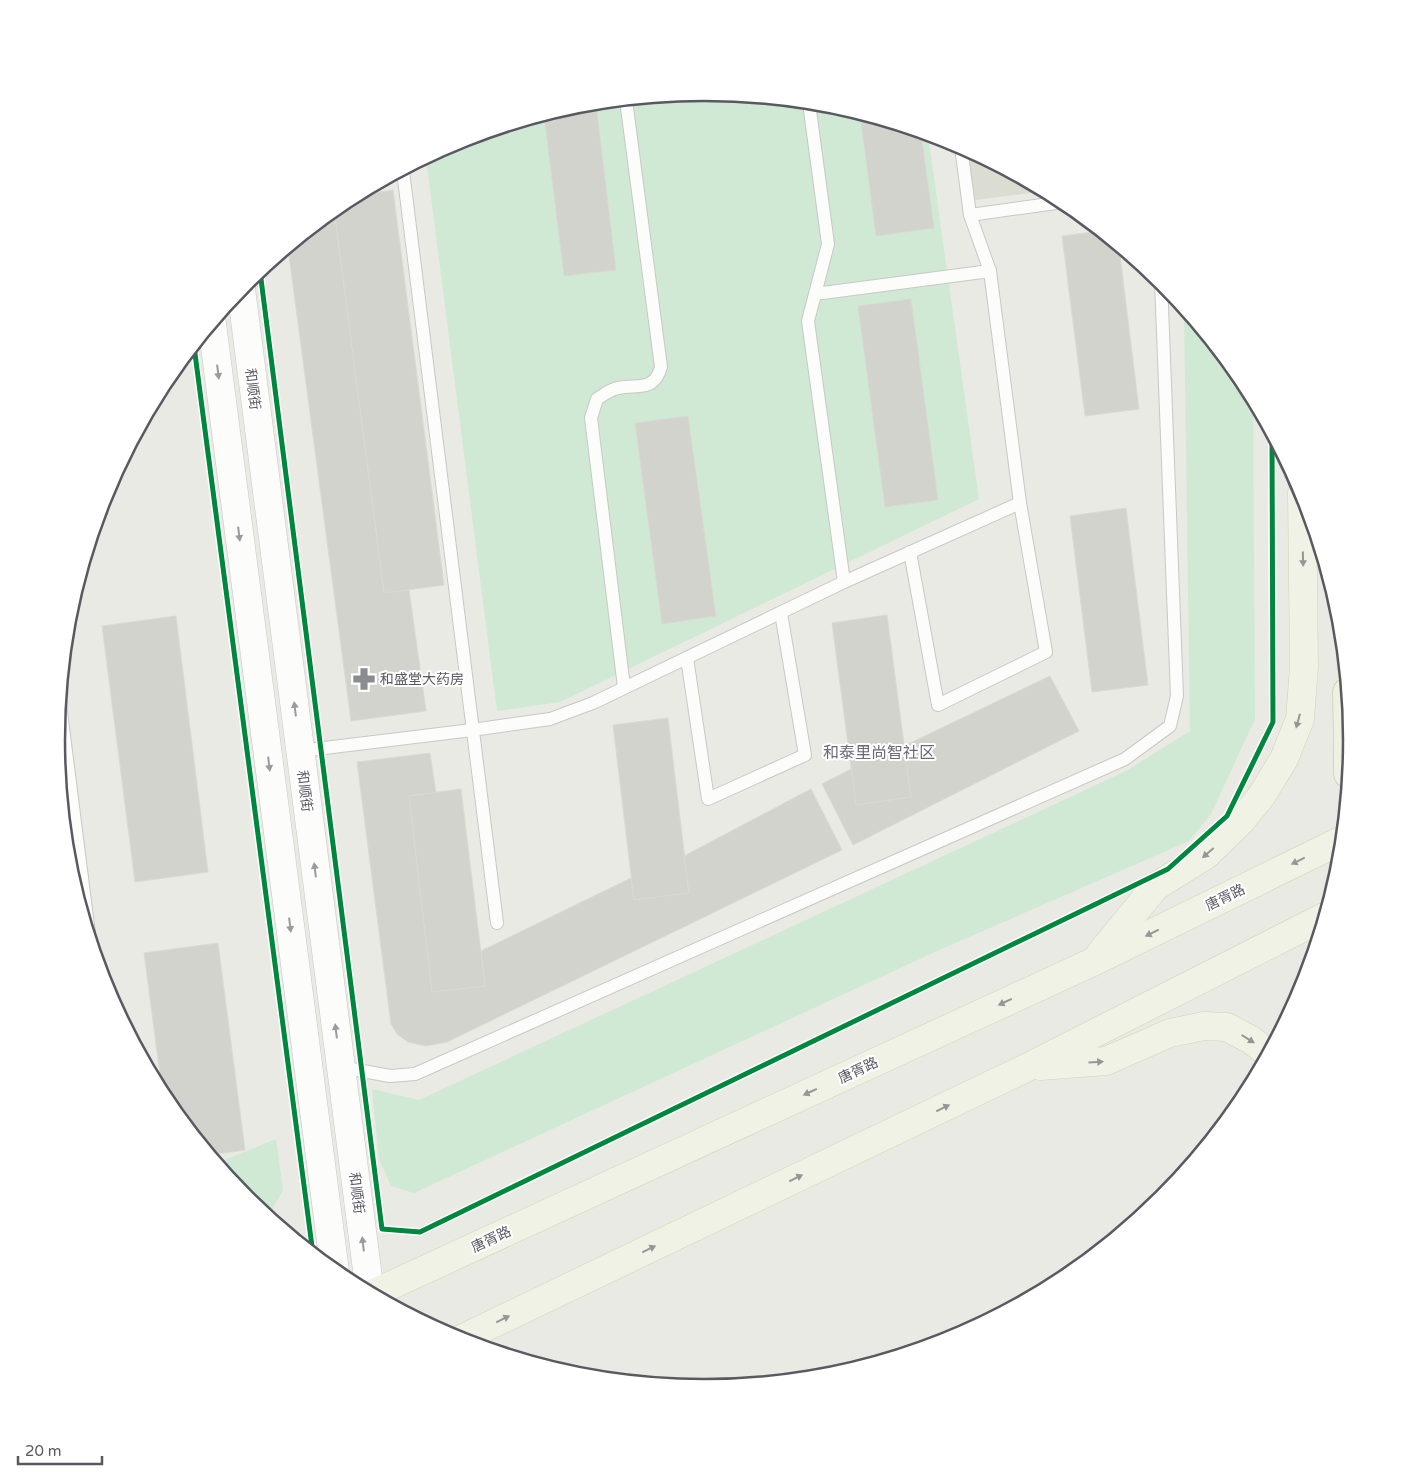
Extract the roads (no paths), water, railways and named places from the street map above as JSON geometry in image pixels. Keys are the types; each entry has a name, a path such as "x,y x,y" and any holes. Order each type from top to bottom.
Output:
{"main road":[{"path":"1094,961 1155,888 1206,856 1241,821 1262,795 1284,759 1300,719 1304,667 1302,518"},
{"name":"唐胥路","path":"378,1290 1094,961 1335,844"},
{"path":"470,1335 1030,1066 1316,922"},
{"path":"1030,1066 1106,1061 1170,1033 1204,1026 1227,1027 1251,1040 1263,1050"}],"street":[{"name":"和顺街","path":"241,300 370,1285"},
{"path":"213,332 334,1261"}],"lane":[{"path":"624,687 591,418 596,399 617,388 647,386 658,377 661,366 627,106"},
{"path":"810,111 828,244 821,278 808,321 844,582"},
{"path":"910,552 938,705 1046,652 1020,503 990,271 970,215 962,156"},
{"path":"404,177 497,923"},
{"path":"970,215 1051,204"},
{"path":"815,294 990,271"},
{"path":"340,1066 390,1076 415,1074 1125,759 1170,726 1177,696 1161,295"},
{"path":"300,751 550,719 593,702 844,582 1020,503"},
{"path":"687,658 708,799 804,754 781,613"},
{"path":"65,744 84,894"}],"place":[{"name":"和盛堂大药房","path":"364,679"}],"district":[{"name":"和泰里尚智社区","path":"879,752"}]}
